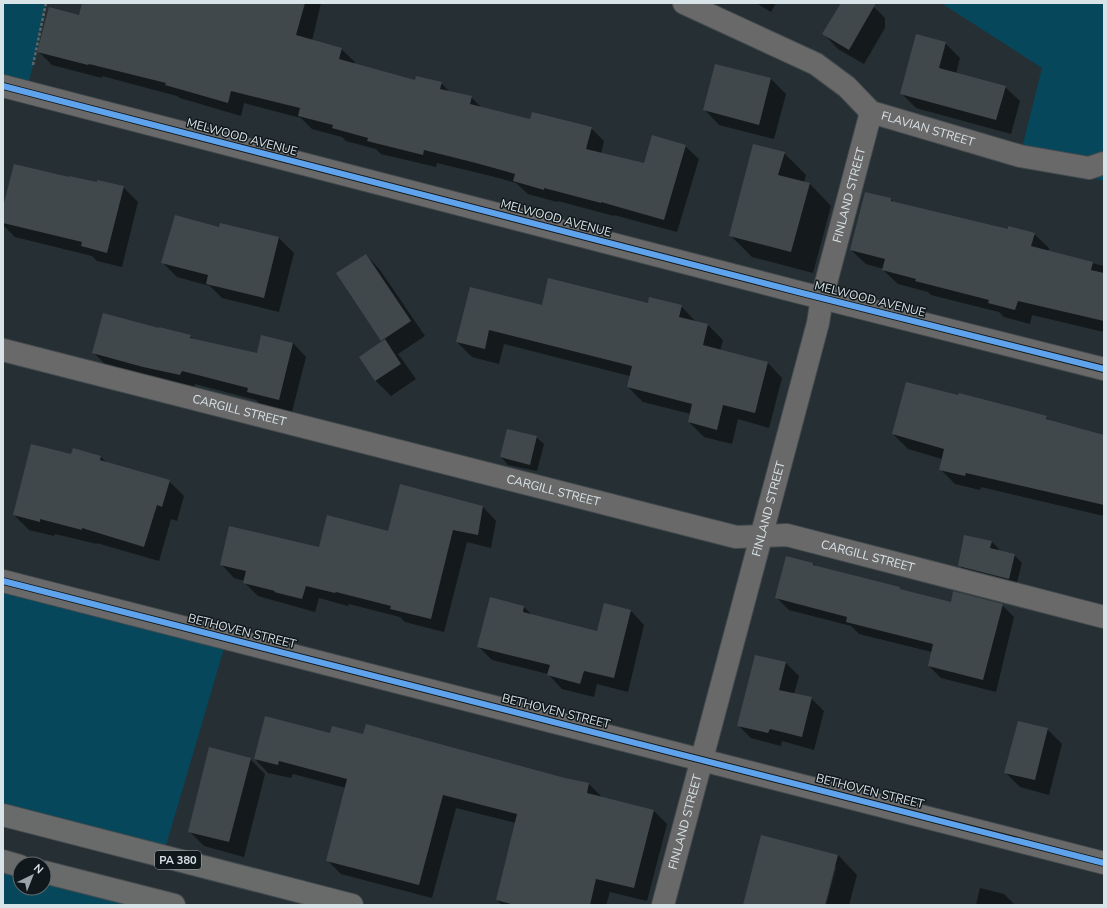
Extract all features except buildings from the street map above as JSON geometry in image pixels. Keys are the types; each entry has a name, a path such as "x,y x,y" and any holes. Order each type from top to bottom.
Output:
{"main road":[{"name":"PA 380","path":"3,816 352,905"},
{"path":"52,874 174,905"}],"street":[{"name":"FLAVIAN STREET","path":"684,3 816,64 846,87 872,112 1020,156 1090,168 1104,163"},
{"name":"MELWOOD AVENUE","path":"3,86 822,298 1104,369"},
{"name":"FINLAND STREET","path":"663,905 818,323 822,298 872,112"},
{"name":"CARGILL STREET","path":"3,350 736,537 787,535 1104,617"},
{"name":"BETHOVEN STREET","path":"3,581 1104,863"}],"path":[{"path":"33,65 46,3"}],"shaded area":[{"path":"3,3 46,3 34,62 26,92 3,86"},
{"path":"941,3 1104,3 1104,181 1020,156 1042,68"},
{"path":"3,581 227,638 163,856 3,815"},
{"path":"3,861 12,864 12,896 52,896 52,874 174,905 3,905"}],"cycle path":[{"path":"3,86 802,293 1104,369"},
{"path":"3,581 1104,863"}]}
